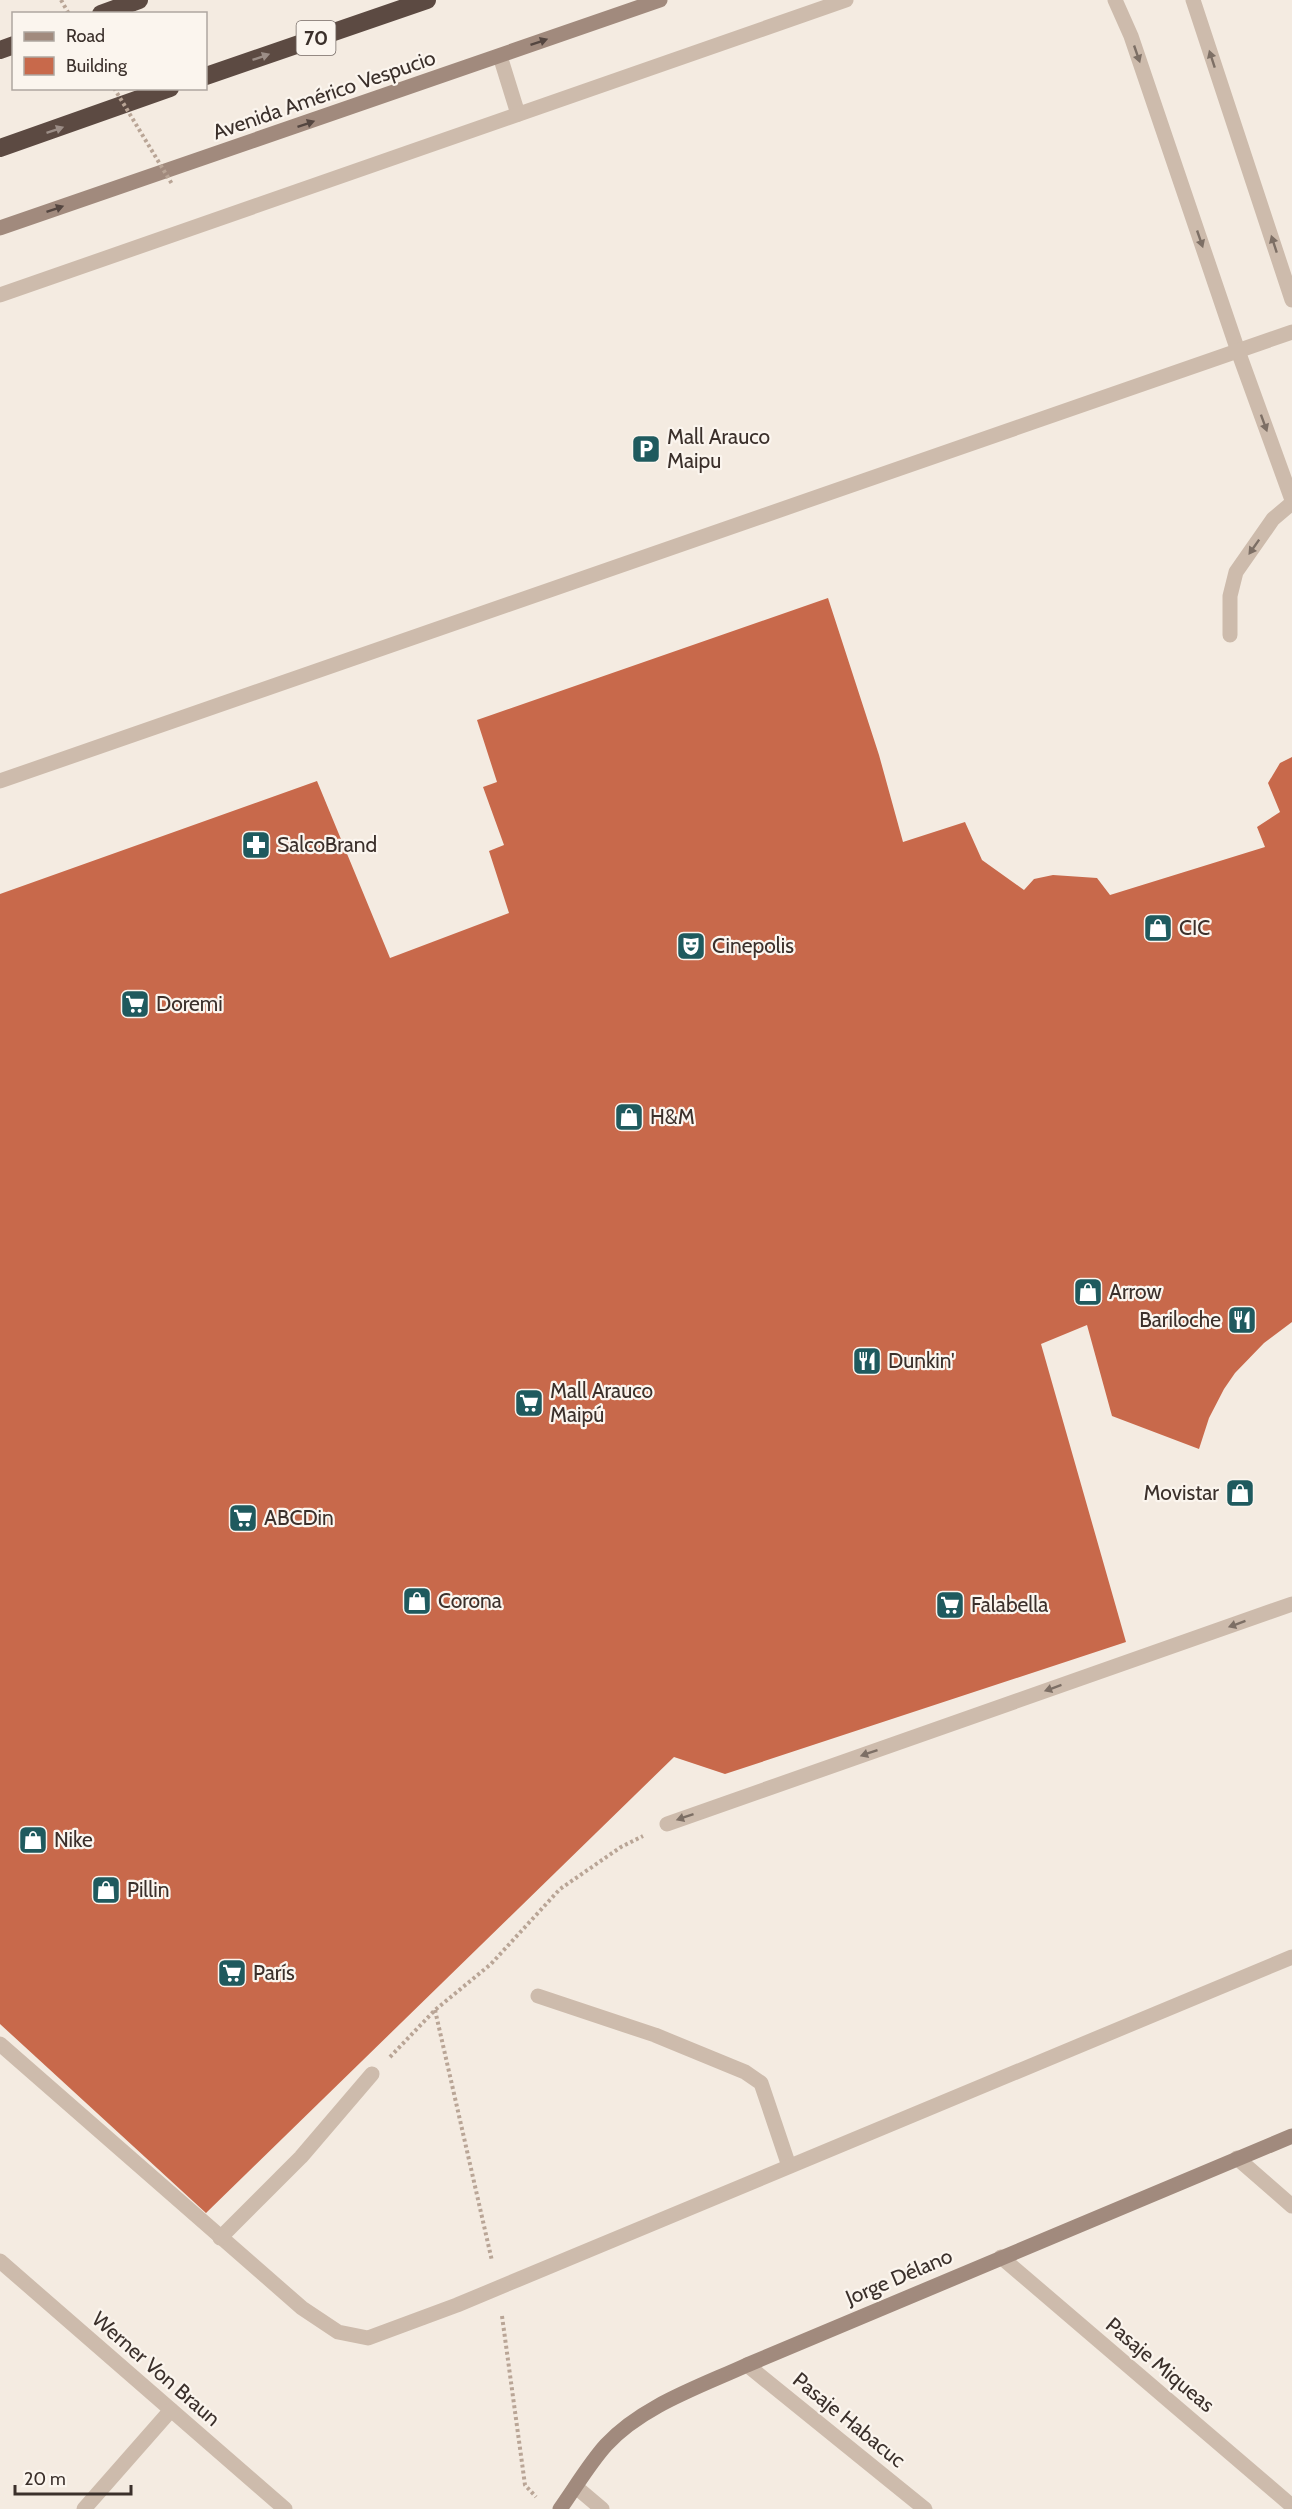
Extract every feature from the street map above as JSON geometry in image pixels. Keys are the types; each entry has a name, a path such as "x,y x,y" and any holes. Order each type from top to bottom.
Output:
{"highway":[{"path":"106,12 139,0"},
{"name":"70","path":"207,76 427,0"},
{"path":"0,148 164,90"}],"street":[{"name":"Avenida Américo Vespucio","path":"0,228 660,0"},
{"path":"0,295 846,0"},
{"path":"1115,0 1131,36 1292,502 1273,519 1236,572 1230,596 1230,635"},
{"path":"1193,0 1292,300"},
{"path":"500,56 518,114"},
{"path":"0,781 1292,332"},
{"path":"667,1824 1292,1604"},
{"path":"0,2044 302,2308 338,2332 368,2338 457,2305 1292,1957"},
{"path":"538,1996 655,2036 745,2072 761,2083 789,2166"},
{"path":"220,2238 301,2157 372,2074"},
{"name":"Jorge Délano","path":"560,2509 606,2445 633,2422 659,2406 747,2365 1292,2136"},
{"path":"1237,2158 1292,2206"},
{"name":"Pasaje Miqueas","path":"1001,2257 1292,2505"},
{"name":"Werner Von Braun","path":"0,2261 285,2509"},
{"name":"Pasaje Habacuc","path":"747,2365 925,2509"},
{"path":"84,2509 171,2410"},
{"path":"576,2487 602,2509"}],"path":[{"path":"115,90 172,184"},
{"path":"372,2074 435,2010 491,1964 560,1889 621,1847 667,1824"}],"building":[{"name":"Mall Arauco Maipú","path":"828,598 879,755 903,842 965,822 982,860 1024,890 1034,879 1053,875 1097,878 1110,895 1265,847 1257,827 1280,812 1268,783 1280,763 1292,757 1292,1322 1264,1343 1235,1373 1209,1418 1199,1449 1112,1416 1087,1325 1041,1344 1126,1642 725,1774 674,1757 206,2213 0,2024 0,894 317,781 390,958 509,913 489,851 504,845 483,787 497,782 477,720"}],"place":[{"name":"Mall Arauco Maipu","path":"646,449"},
{"name":"SalcoBrand","path":"256,845"},
{"name":"CIC","path":"1158,928"},
{"name":"Cinepolis","path":"691,946"},
{"name":"Doremi","path":"135,1004"},
{"name":"H&M","path":"629,1117"},
{"name":"Arrow","path":"1088,1292"},
{"name":"Bariloche","path":"1242,1320"},
{"name":"Dunkin'","path":"867,1361"},
{"name":"Mall Arauco Maipú","path":"529,1403"},
{"name":"Movistar","path":"1240,1493"},
{"name":"ABCDin","path":"243,1518"},
{"name":"Corona","path":"417,1601"},
{"name":"Falabella","path":"950,1605"},
{"name":"Nike","path":"33,1840"},
{"name":"Pillin","path":"106,1890"},
{"name":"París","path":"232,1973"}]}
